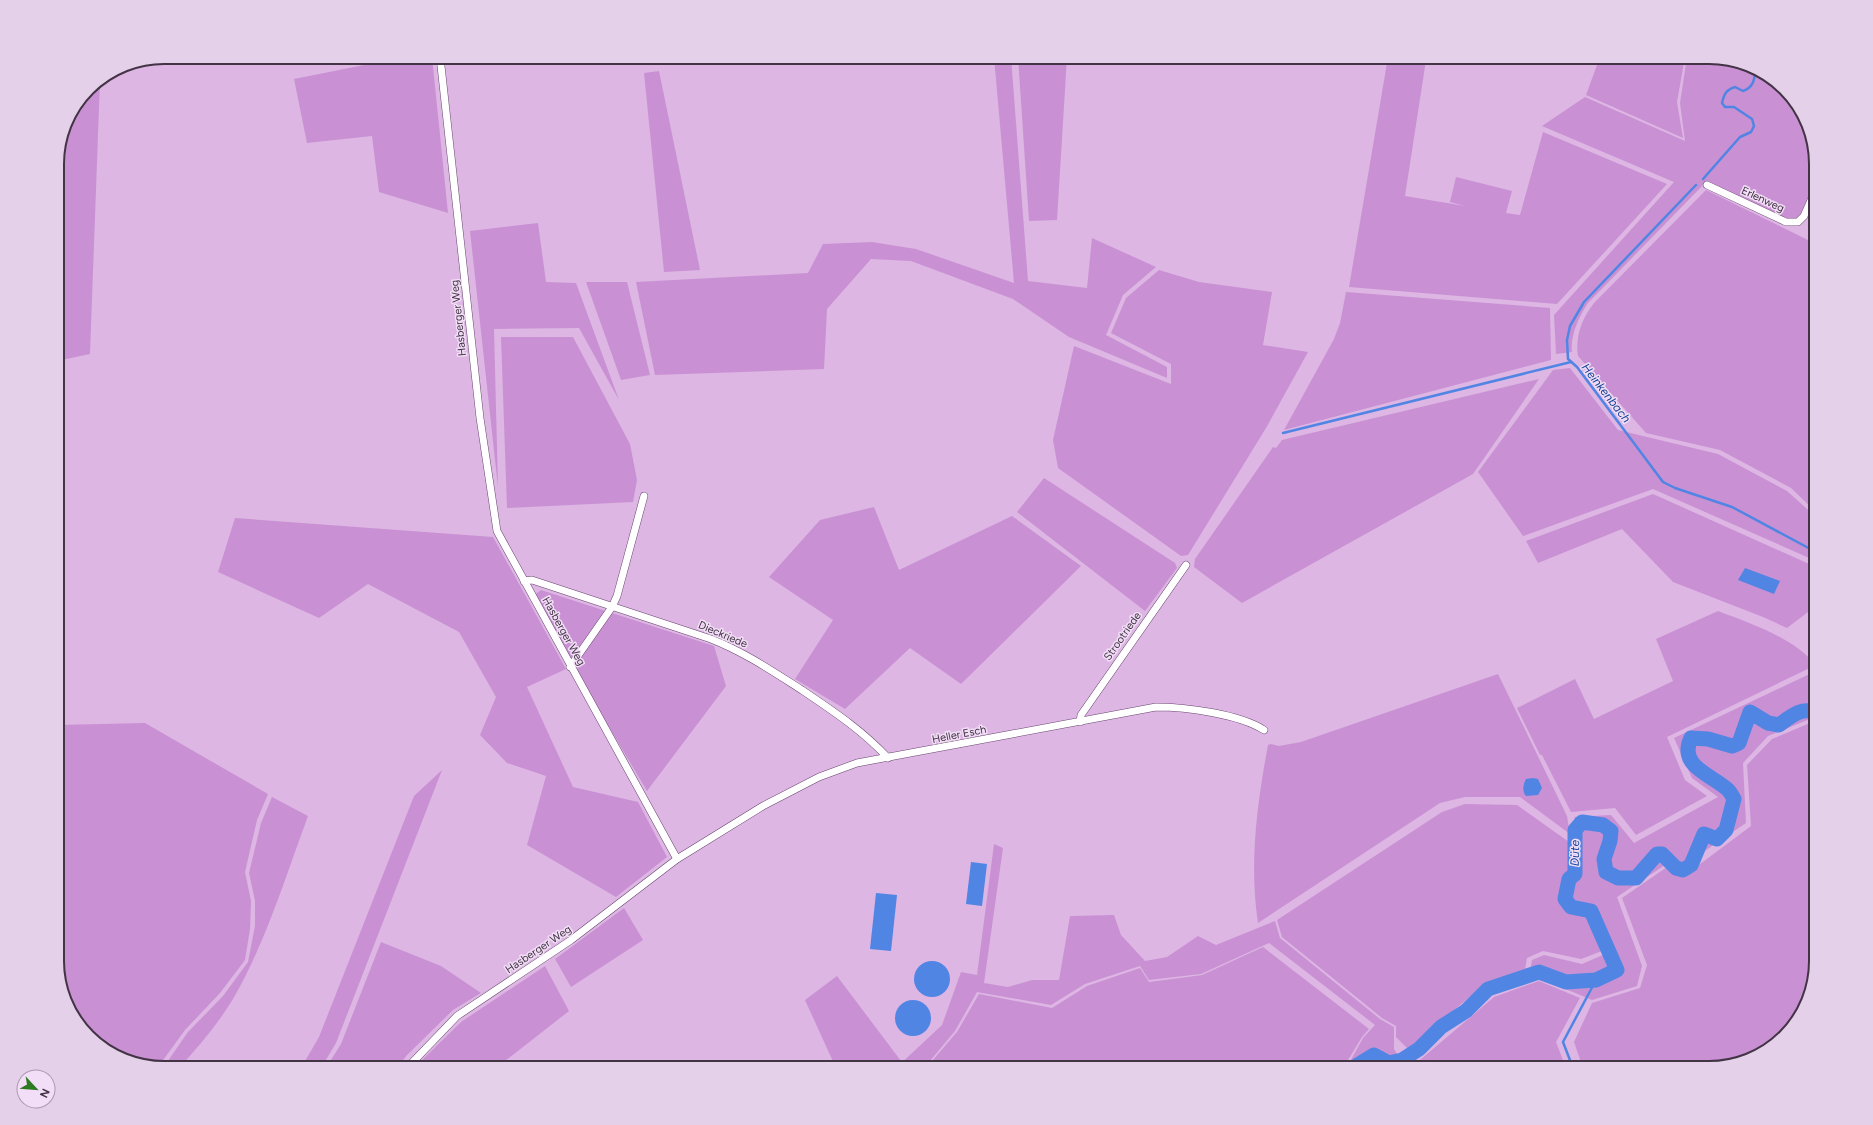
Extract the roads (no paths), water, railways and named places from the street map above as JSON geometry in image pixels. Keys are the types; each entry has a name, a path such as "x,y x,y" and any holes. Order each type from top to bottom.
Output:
{"street":[{"name":"Hasberger Weg","path":"414,1061 457,1016 571,940 677,859 570,667 497,531 480,418 441,64"},
{"name":"Erlenweg","path":"1707,185 1786,222 1798,222 1804,216 1809,205"},
{"path":"570,667 612,607 617,596 644,496"},
{"name":"Strootriede","path":"1080,722 1081,714 1186,565"},
{"name":"Dieckriede","path":"524,581 532,580 711,639 736,649 831,710 869,738 888,758"},
{"name":"Heller Esch","path":"677,859 763,806 819,777 857,763 1156,707 1184,707 1247,721 1264,730"}],"water":[{"path":"1745,568 1780,581 1774,594 1738,580"},
{"path":"1526,779 1538,779 1542,788 1538,795 1526,796 1523,790 1525,781"},
{"path":"971,862 987,864 982,906 966,904"},
{"path":"876,893 897,895 891,951 870,949"},
{"path":"936,961 945,966 949,972 949,986 945,992 936,997 928,997 919,992 915,986 914,975 919,966 925,962"},
{"path":"917,1000 926,1005 930,1011 930,1025 926,1031 917,1036 909,1036 900,1031 896,1025 895,1014 900,1005 906,1001"}],"waterway":[{"name":"Heinkenbach","path":"1703,179 1740,137 1751,132 1754,126 1752,119 1734,107 1725,107 1722,103 1727,91 1735,87 1743,91 1747,89 1753,83 1755,75"},
{"name":"Heinkenbach","path":"1696,185 1584,302 1570,326 1567,340 1568,359 1577,367 1663,482 1675,488 1732,507 1809,548"},
{"path":"1283,433 1571,362"},
{"name":"Düte","path":"1398,1061 1402,1060 1419,1049 1441,1027 1466,1011 1488,989 1539,972 1566,982 1596,980 1617,970 1591,911 1571,907 1565,899 1569,879 1575,874 1575,830 1582,822 1603,825 1611,831 1610,841 1604,859 1606,872 1618,878 1636,878 1657,854 1662,854 1676,868 1683,870 1691,865 1704,834 1717,839 1726,830 1734,799 1728,790 1705,774 1692,762 1689,756 1688,748 1691,738 1708,739 1732,746 1739,743 1750,712 1768,723 1779,725 1796,713 1809,711"},
{"path":"1570,1061 1563,1042 1596,980"},
{"name":"Düte","path":"1364,1061 1374,1055 1385,1061"}]}
